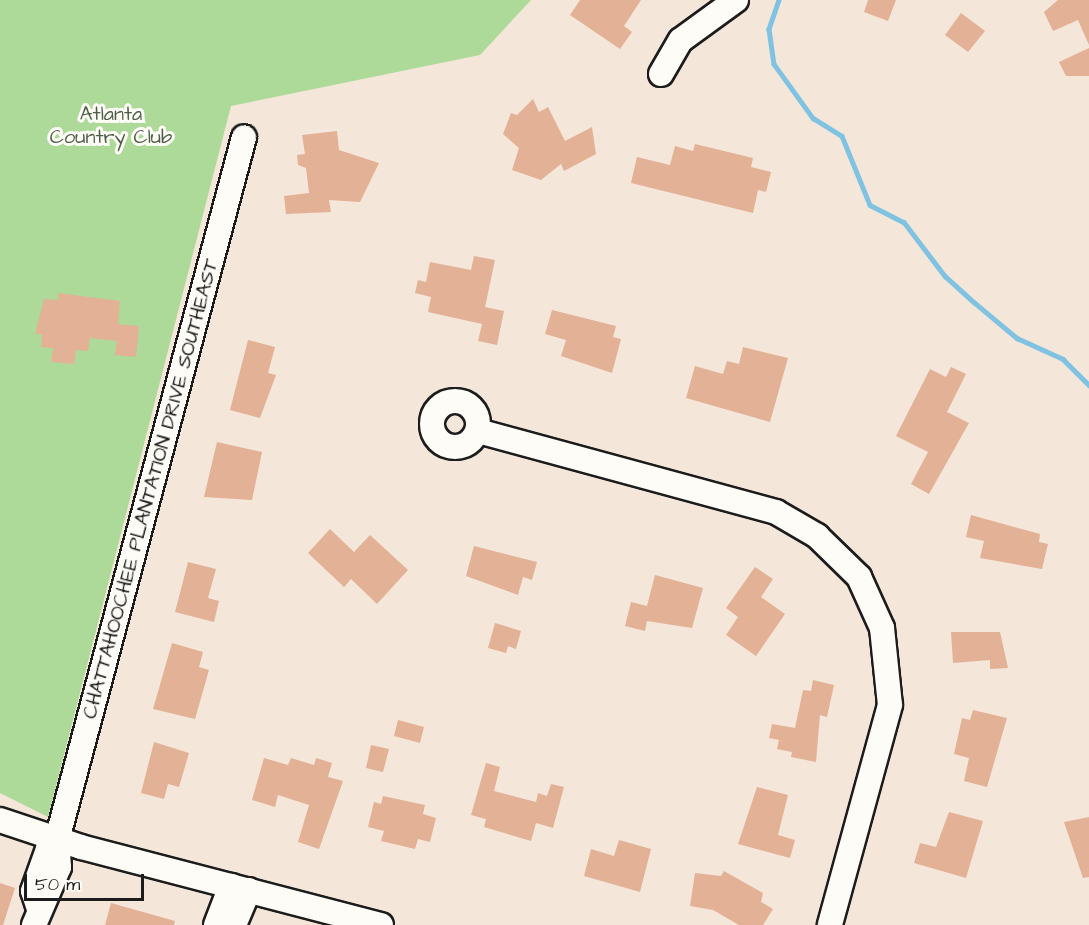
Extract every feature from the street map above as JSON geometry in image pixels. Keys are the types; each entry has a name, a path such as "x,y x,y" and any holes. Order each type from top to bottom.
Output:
{"street":[{"path":"661,74 681,40 736,0"},
{"name":"CHATTAHOOCHEE PLANTATION DRIVE SOUTHEAST","path":"37,917 51,896 58,867 57,840 244,137"},
{"path":"478,431 776,512 817,536 859,578 882,628 890,705 830,925"},
{"path":"0,820 57,840 381,925"},
{"path":"216,925 240,888"},
{"path":"234,925 240,888"}],"green space":[{"name":"Atlanta Country Club","path":"0,0 531,0 480,55 231,106 48,817 0,793"}],"building":[{"path":"580,0 641,0 624,26 632,32 620,49 570,15"},
{"path":"868,0 896,0 888,21 864,12"},
{"path":"1058,0 1089,0 1089,45 1078,20 1053,31 1044,12"},
{"path":"961,13 985,31 968,52 945,35"},
{"path":"1089,48 1089,76 1066,76 1059,62"},
{"path":"533,99 539,112 548,107 565,141 592,127 596,154 564,171 561,164 541,180 512,170 519,148 503,134 511,113 517,115"},
{"path":"337,131 339,150 379,163 360,202 329,200 331,212 286,214 284,196 309,193 306,168 298,165 297,155 305,154 302,135"},
{"path":"695,144 753,158 751,167 771,172 766,192 758,190 753,213 631,183 637,157 670,165 675,146 693,151"},
{"path":"474,256 495,260 485,307 504,311 497,345 478,341 482,324 428,312 431,297 415,293 418,280 426,282 430,262 471,270"},
{"path":"58,293 120,301 118,324 139,326 136,357 115,355 117,341 90,338 88,351 76,350 74,364 51,362 53,348 41,347 42,334 35,334 44,299 58,300"},
{"path":"552,310 616,326 613,337 621,339 612,373 561,356 566,340 545,334"},
{"path":"248,340 275,347 268,373 276,375 260,418 230,410"},
{"path":"743,347 788,358 770,422 686,398 695,366 723,374 727,361 739,364"},
{"path":"951,367 966,374 947,412 969,423 929,494 911,484 928,452 896,436 930,369 946,377"},
{"path":"217,442 262,452 252,500 204,497"},
{"path":"971,515 1040,534 1039,542 1048,544 1042,569 980,558 984,541 966,537"},
{"path":"330,529 354,552 370,535 408,570 377,604 351,579 344,587 308,553"},
{"path":"474,546 537,562 532,580 523,577 518,595 466,576"},
{"path":"188,562 216,569 208,598 219,601 214,622 175,612"},
{"path":"755,567 773,579 761,597 785,614 756,656 726,635 738,617 726,608"},
{"path":"655,575 703,588 692,628 647,621 645,631 625,626 631,602 647,606"},
{"path":"495,623 521,631 516,649 508,646 506,653 488,648"},
{"path":"951,632 1000,632 1008,668 990,669 990,660 953,663"},
{"path":"172,643 203,652 199,667 209,670 195,719 153,709"},
{"path":"813,680 834,685 827,717 820,715 816,762 791,757 792,752 777,749 779,740 769,738 772,724 795,728 803,690 811,691"},
{"path":"973,710 1007,718 987,787 964,781 969,758 954,754 962,718 970,720"},
{"path":"398,720 424,727 420,743 394,736"},
{"path":"154,742 189,753 179,787 168,784 164,799 141,793"},
{"path":"371,745 389,749 383,772 366,768"},
{"path":"264,758 288,765 291,758 314,765 316,758 332,763 328,777 343,781 319,849 298,842 309,805 278,795 275,807 252,800"},
{"path":"486,763 500,767 494,791 536,802 538,793 547,796 551,784 564,787 553,828 536,823 531,841 484,827 486,819 471,815"},
{"path":"757,787 788,795 778,835 795,840 790,858 738,844"},
{"path":"383,796 425,805 423,814 436,818 430,842 418,839 415,849 381,841 384,831 368,827 374,802 381,804"},
{"path":"949,812 983,821 966,878 914,863 920,843 936,847"},
{"path":"1089,817 1089,877 1083,878 1064,822"},
{"path":"619,840 651,849 640,892 584,876 591,849 614,856"},
{"path":"724,871 763,893 761,902 773,909 763,925 739,925 713,910 690,906 695,873 721,876"},
{"path":"0,883 15,888 3,925 0,925"},
{"path":"111,903 175,921 174,925 105,925"}],"waterway":[{"path":"779,0 769,29 774,64 813,118 842,136 870,205 904,222 945,276 1017,338 1063,359 1089,385"}]}
